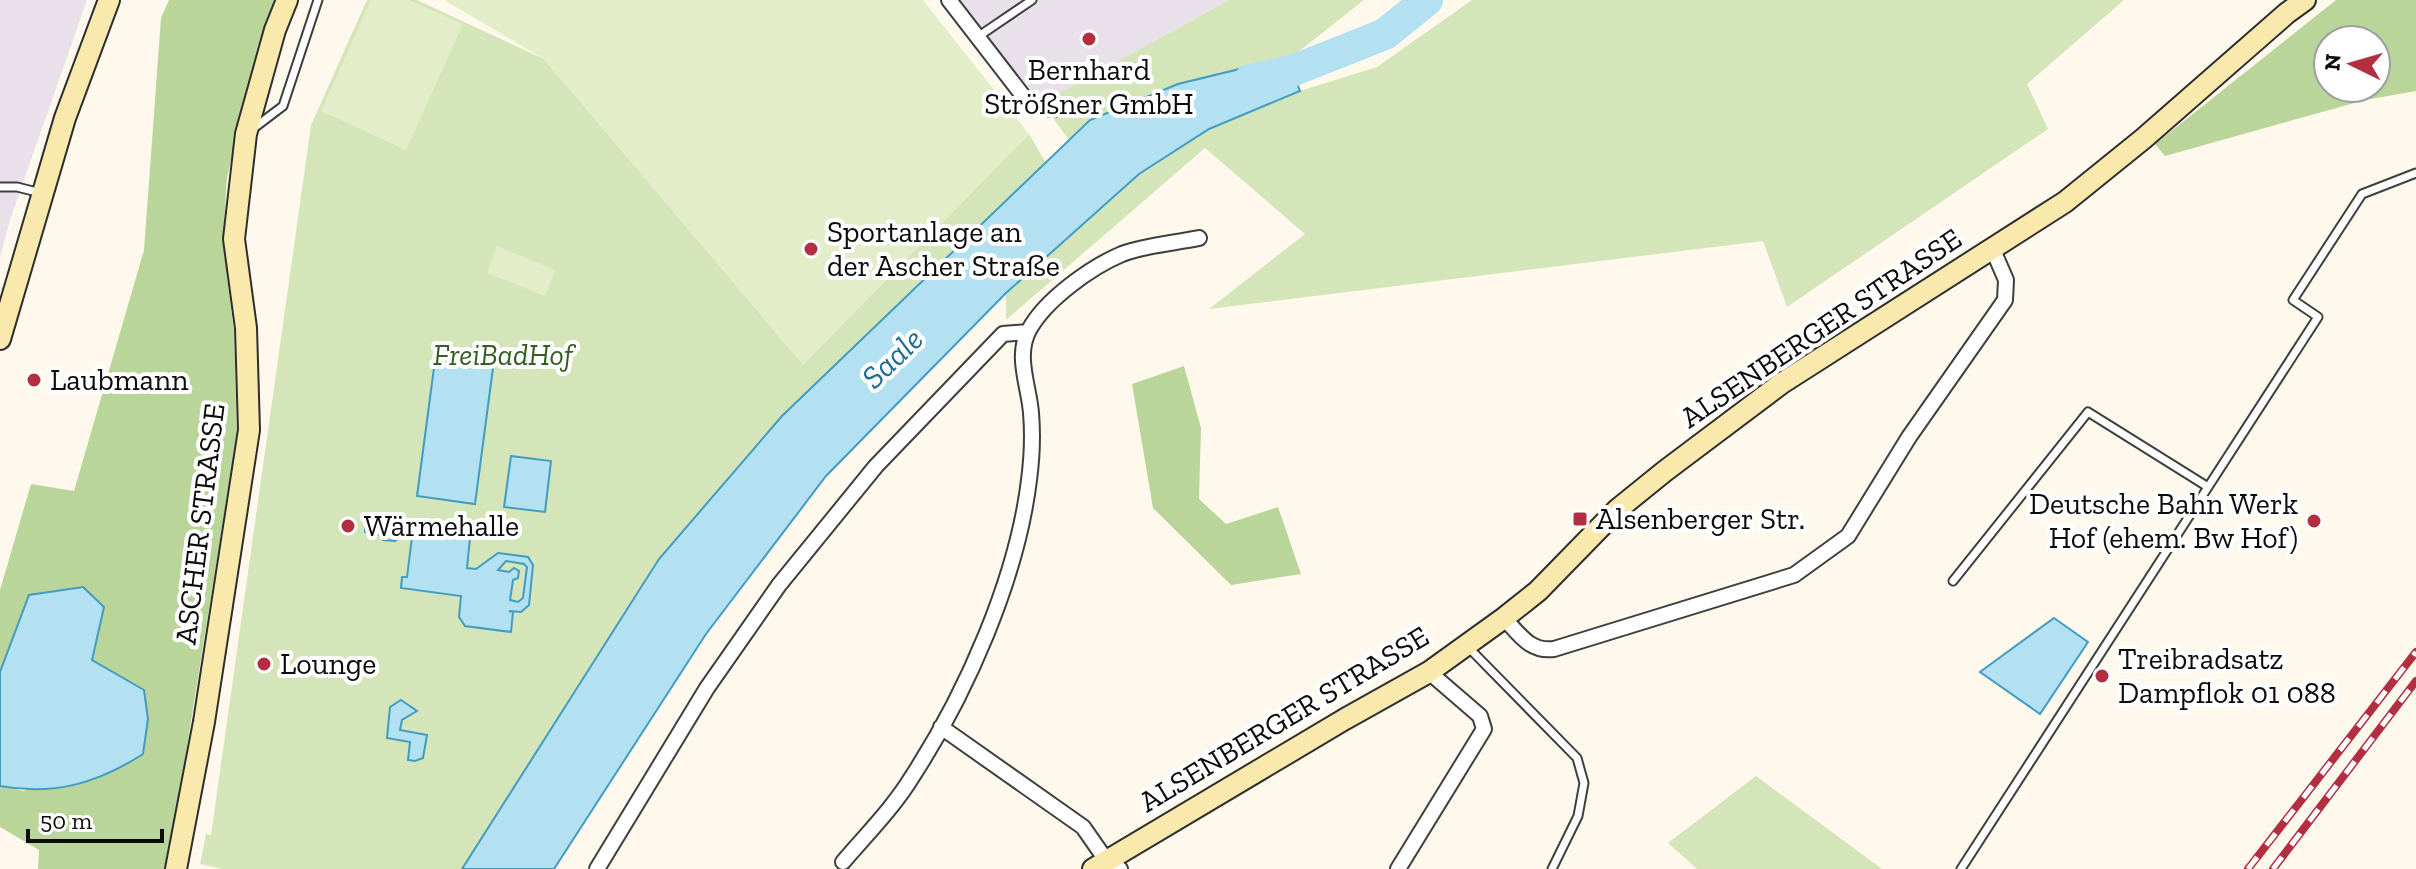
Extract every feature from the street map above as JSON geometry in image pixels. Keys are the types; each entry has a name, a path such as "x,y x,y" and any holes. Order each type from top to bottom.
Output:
{"street":[{"path":"0,339 65,118 109,0"},
{"name":"ASCHER STRASSE","path":"176,869 204,722 249,430 246,328 234,239 246,134 275,30 287,0"},
{"path":"949,0 1027,101 1040,108 1057,109"},
{"name":"ALSENBERGER STRASSE","path":"1106,866 1429,672 1504,618 1538,591 1618,509 1706,439 1842,342 2065,202 2305,0"},
{"path":"842,866 911,779 980,649 1025,515 1033,442 1023,357 1028,332 1041,312 1102,264 1125,253 1199,238"},
{"name":"ALSENBERGER STRASSE","path":"1504,618 1530,646 1542,651 1554,649 1794,575 1848,536 1909,437 2005,300 2006,280 1993,250"},
{"path":"597,869 707,688 779,585 876,466 1003,334 1028,332"},
{"path":"1398,869 1484,729 1480,716 1429,672"},
{"path":"941,727 1083,827 1106,866"}],"lane":[{"path":"246,134 283,106 318,0"},
{"path":"979,36 1032,0"},
{"path":"1961,869 2318,317 2293,300 2362,194 2416,173"},
{"path":"0,187 17,187 43,194"},
{"path":"1953,581 2088,412 2208,487"},
{"path":"1466,645 1577,758 1584,783 1578,816 1552,869"}],"shaded area":[{"path":"0,0 87,0 10,220 0,258"},
{"path":"955,0 1229,0 1042,103"}],"green space":[{"path":"169,0 277,0 264,32 243,105 227,178 223,243 234,332 237,434 173,834 164,869 38,869 39,850 0,827 0,786 24,791 144,690 91,660 0,672 0,590 31,484 74,491 144,250 161,18"},
{"name":"FreiBadHof","path":"367,0 417,0 544,59 803,364 1029,134 1046,163 782,416 659,559 462,869 222,869 200,864 206,834 211,835 311,125"},
{"path":"371,0 409,0 463,24 406,150 321,111"},
{"name":"Sportanlage an der Ascher Straße","path":"444,0 923,0 1029,134 803,365 544,59"},
{"path":"1229,0 1364,0 1293,56 1177,84 1090,120 1069,140 1042,103"},
{"path":"1472,0 2124,0 2027,84 2048,129 1787,307 1763,241 1209,309 1305,234 1205,148 1006,320 1006,293 1139,174 1209,129 1300,91 1377,67"},
{"path":"2336,0 2416,0 2416,91 2392,95 2392,24 2312,24 2312,104 2351,104 2165,156 2155,144"},
{"path":"497,246 555,270 545,296 487,273"},
{"path":"1184,366 1201,428 1199,499 1226,524 1278,507 1301,574 1231,585 1153,508 1132,384"},
{"path":"1756,776 1882,869 1697,869 1668,843"}],"water":[{"path":"1293,56 1292,71 1300,91 1209,129 1139,174 1006,293 826,476 706,634 554,869 462,869 659,559 782,416 1090,120 1178,84"},
{"path":"435,360 493,368 475,504 417,496"},
{"path":"511,456 551,461 545,512 504,507"},
{"path":"385,519 397,520 401,528 413,529 414,520 471,528 467,568 476,569 498,553 528,557 533,565 529,605 521,612 509,611 513,612 511,632 465,626 459,617 461,596 401,588 402,577 407,577 412,537 383,540 378,534 365,532 365,523 380,524","holes":["506,561 527,567 523,598 518,602 510,600 513,580 518,578 519,571 514,568 509,572 498,570"]},
{"path":"83,587 104,607 92,660 144,690 148,719 143,754 109,773 75,785 39,789 0,786 0,672 29,595"},
{"path":"2054,618 2088,642 2040,714 1980,672"},
{"path":"401,700 417,711 402,720 400,730 427,735 423,758 415,761 408,760 410,742 387,738 390,707"}],"waterway":[{"name":"Saale","path":"1250,80 1292,71 1385,34 1427,0"}],"railway":[{"path":"2248,869 2416,652"},
{"path":"2273,869 2416,681"}],"place":[{"name":"Bernhard Strößner GmbH","path":"1089,39"},
{"name":"Sportanlage an der Ascher Straße","path":"811,249"},
{"name":"Laubmann","path":"34,380"},
{"name":"Alsenberger Str.","path":"1580,519"},
{"name":"Deutsche Bahn Werk Hof (ehem. Bw Hof)","path":"2314,521"},
{"name":"Wärmehalle","path":"348,526"},
{"name":"Lounge","path":"264,664"},
{"name":"Treibradsatz Dampflok 01 088","path":"2102,676"}]}
